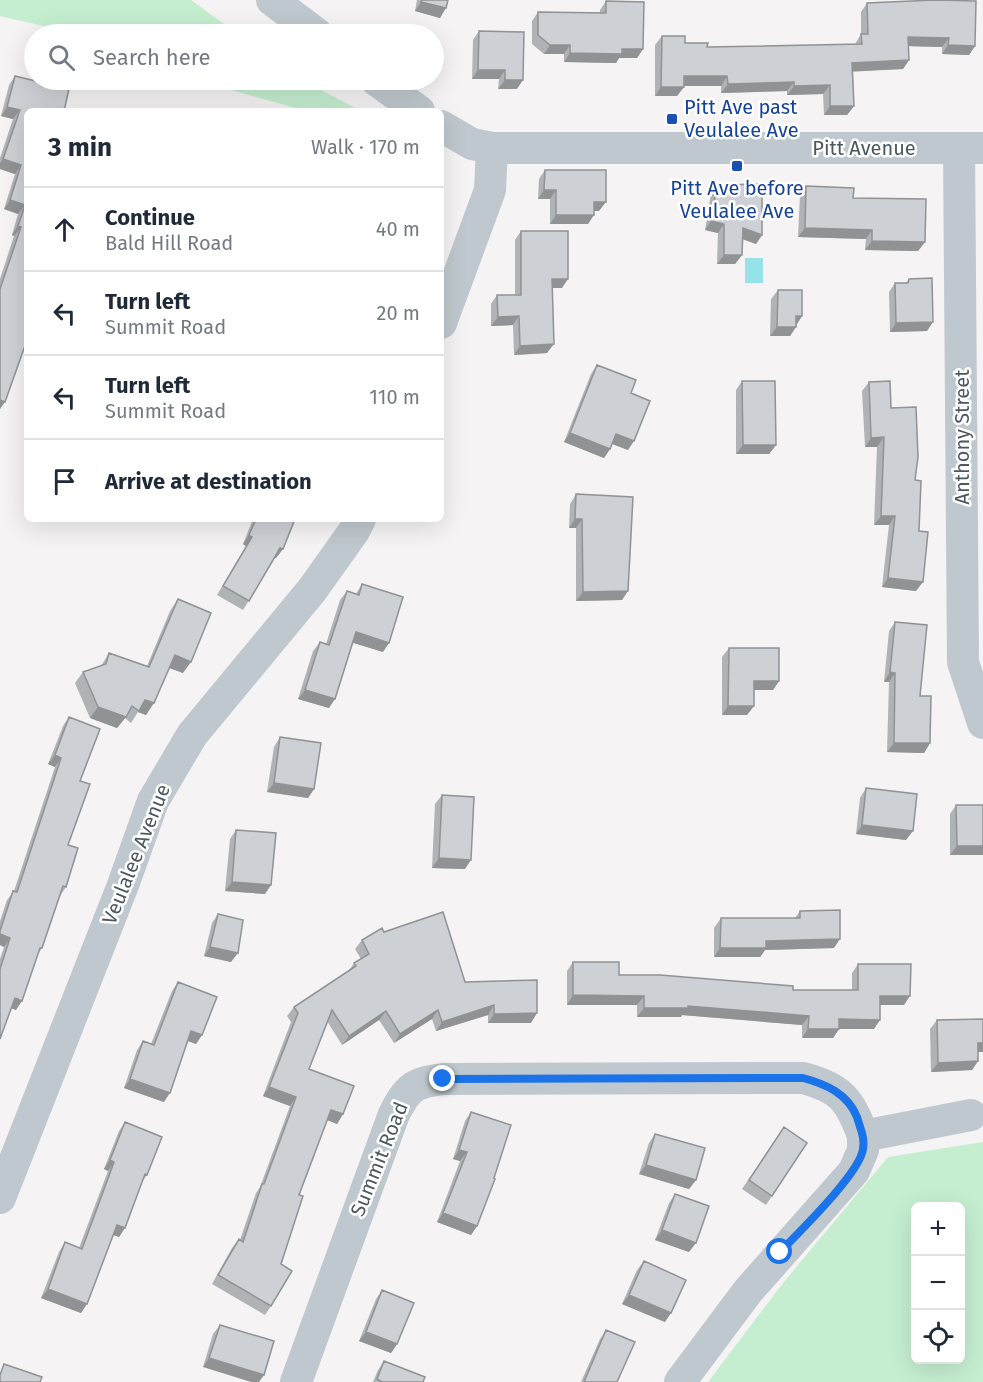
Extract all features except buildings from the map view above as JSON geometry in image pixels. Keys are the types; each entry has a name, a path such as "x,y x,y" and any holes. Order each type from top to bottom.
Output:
{"street":[{"path":"272,0 303,24"},
{"path":"390,90 415,108"},
{"name":"Pitt Avenue","path":"444,128 472,144 492,148 971,148"},
{"path":"444,316 490,190 492,148"},
{"name":"Anthony Street","path":"971,148 963,662 983,723"},
{"name":"Veulalee Avenue","path":"0,1198 123,885 153,801 192,735 312,590 358,522"},
{"name":"Summit Road","path":"296,1382 394,1114 404,1094 421,1082 443,1079 803,1078 825,1084 842,1096 855,1112 863,1136"},
{"path":"680,1382 748,1291 854,1171 863,1150 863,1136 971,1115"}],"green space":[{"path":"0,0 191,0 224,24 35,24 0,16"},
{"path":"231,90 321,90 355,108 295,108"},
{"path":"983,1142 983,1382 708,1382 783,1283 888,1157"}],"water":[{"path":"745,258 763,258 763,283 745,283"}],"place":[{"name":"Pitt Ave past Veulalee Ave","path":"672,119"},
{"name":"Pitt Ave before Veulalee Ave","path":"737,166"}],"route":[{"path":"443,1079 803,1078 825,1084 842,1096 855,1112 863,1136 863,1150 854,1171 780,1252"}]}
